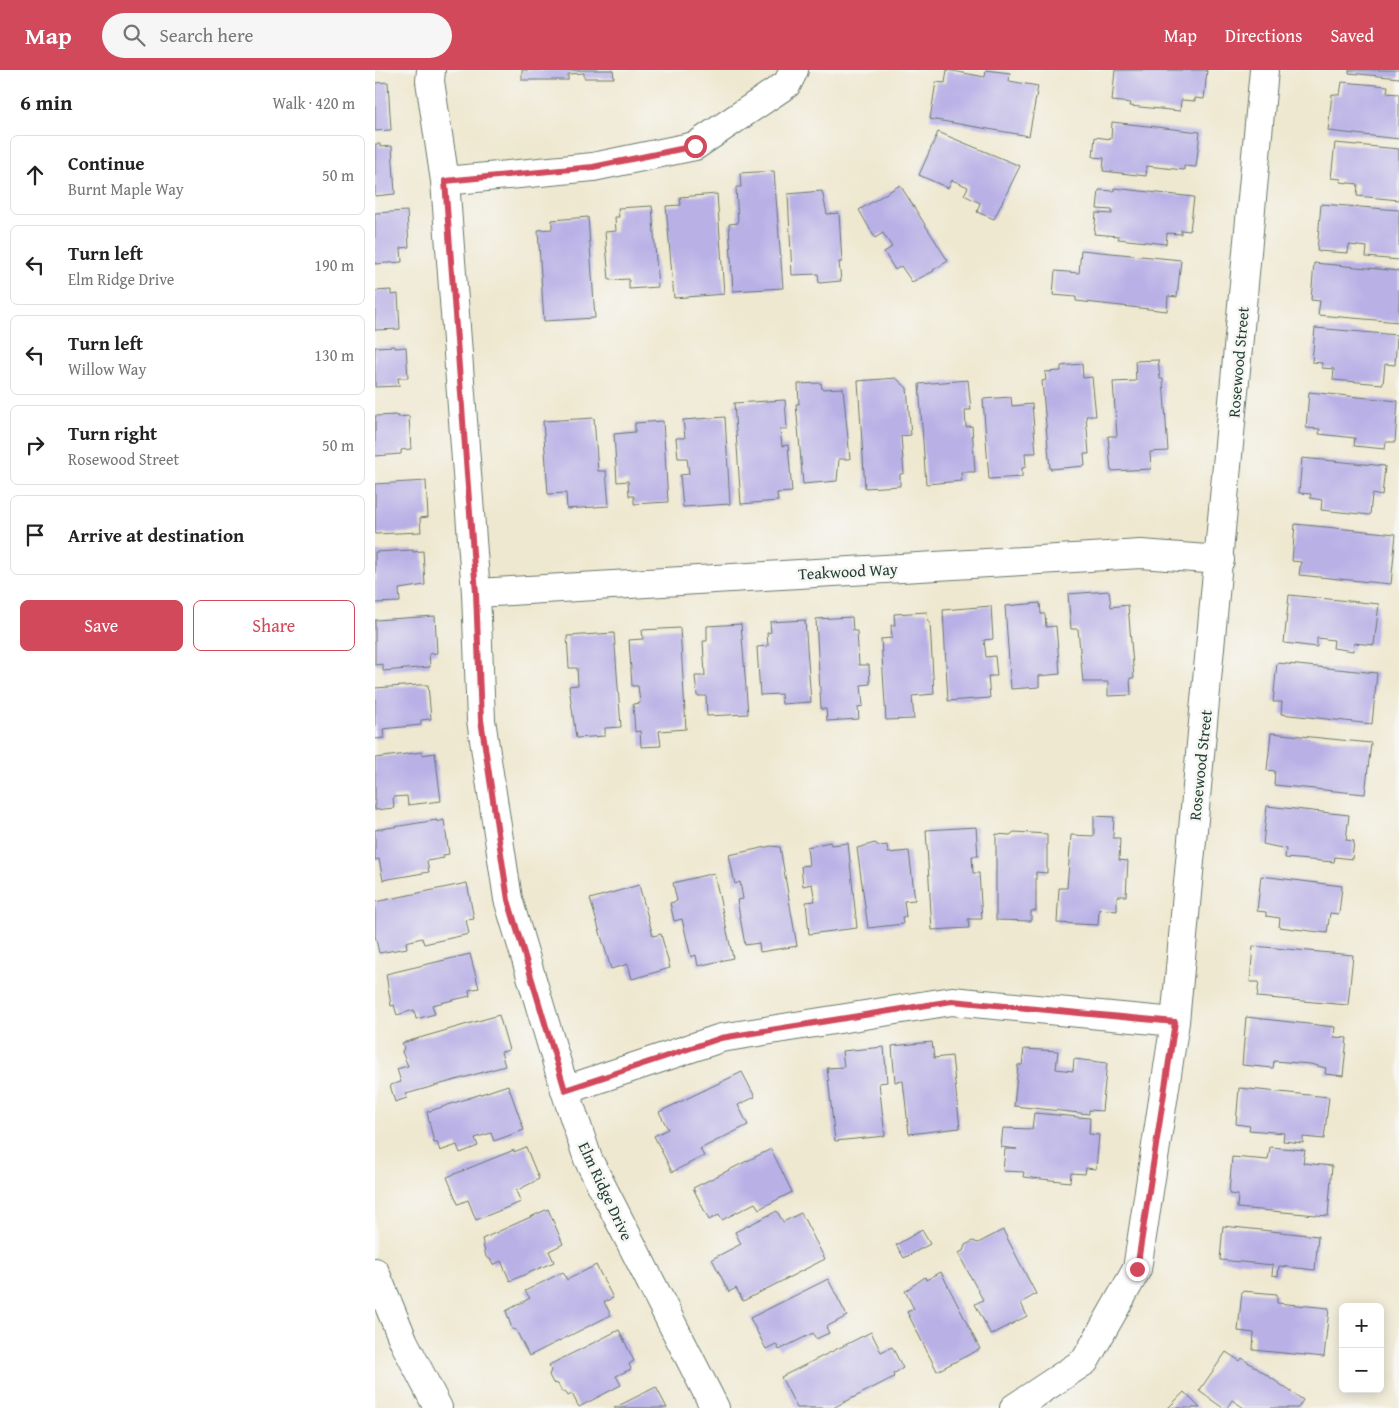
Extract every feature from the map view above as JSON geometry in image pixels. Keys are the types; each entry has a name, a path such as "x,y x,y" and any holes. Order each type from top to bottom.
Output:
{"street":[{"name":"Elm Ridge Drive","path":"431,70 430,81 445,181 476,593 481,720 508,900 565,1090 588,1159 715,1408"},
{"path":"445,181 593,167 695,146 787,84 794,70"},
{"name":"Rosewood Street","path":"1014,1408 1085,1360 1137,1269 1175,1022 1220,560 1264,70"},
{"name":"Teakwood Way","path":"476,593 1141,554 1220,560"},
{"path":"565,1090 721,1038 952,1001 1175,1022"},
{"path":"375,1272 404,1342 438,1408"}],"building":[{"path":"522,70 613,70 614,78 584,78 584,73 568,74 568,80 522,80"},
{"path":"947,70 985,77 986,70 1010,73 1009,81 1038,86 1029,136 930,119 936,82 945,83"},
{"path":"1115,70 1207,70 1204,99 1195,98 1195,101 1181,100 1180,111 1130,106 1131,103 1112,101"},
{"path":"1349,70 1399,70 1399,78 1349,73"},
{"path":"388,82 391,130 375,131 375,83"},
{"path":"1342,82 1388,86 1387,93 1399,94 1399,139 1328,131 1332,94 1340,95"},
{"path":"1112,122 1200,132 1196,167 1184,166 1184,170 1147,166 1146,176 1103,171 1104,158 1093,157 1095,137 1111,139"},
{"path":"938,132 1020,166 994,219 977,212 980,203 964,195 968,187 952,180 948,188 919,175"},
{"path":"1335,143 1399,149 1399,200 1357,196 1358,184 1340,182 1341,179 1331,178"},
{"path":"375,144 380,144 380,147 392,146 395,194 375,196"},
{"path":"774,171 783,288 733,291 729,224 738,223 736,187 741,187 740,173"},
{"path":"900,185 948,261 934,271 912,282 901,266 895,270 884,252 892,247 883,233 875,238 859,210"},
{"path":"1114,188 1194,197 1190,231 1181,230 1181,234 1167,233 1166,244 1118,239 1119,236 1094,234 1096,213 1112,214 1112,210 1097,209 1099,190 1114,191"},
{"path":"822,191 827,214 839,213 842,262 839,262 841,281 819,283 818,274 792,275 788,194"},
{"path":"717,194 724,294 674,298 666,206 681,205 680,197"},
{"path":"1321,204 1399,210 1399,260 1366,257 1367,247 1349,245 1348,253 1317,251"},
{"path":"652,206 658,287 629,289 629,279 609,280 605,232 616,231 615,217 619,217 618,208"},
{"path":"407,211 409,247 401,248 402,262 375,264 375,213"},
{"path":"588,217 595,318 544,321 538,230 552,229 552,220"},
{"path":"1081,250 1181,260 1177,297 1168,296 1167,311 1076,301 1076,297 1053,295 1055,271 1079,273"},
{"path":"1314,263 1399,271 1399,322 1318,315 1320,301 1311,300"},
{"path":"391,290 391,295 398,294 400,329 375,330 375,291"},
{"path":"1315,328 1397,335 1395,365 1385,364 1383,384 1333,380 1334,369 1322,368 1322,363 1312,362"},
{"path":"395,346 395,348 406,347 408,378 398,378 399,386 375,387 375,347"},
{"path":"1158,360 1160,379 1163,379 1168,451 1150,452 1151,469 1111,471 1108,436 1117,436 1113,382 1136,381 1135,361"},
{"path":"1082,364 1083,378 1092,377 1096,416 1086,416 1089,454 1084,454 1085,466 1050,469 1042,381 1046,380 1045,372 1061,371 1061,366"},
{"path":"896,378 907,388 911,435 901,436 904,473 900,474 900,486 865,488 858,381"},
{"path":"968,380 971,410 965,410 966,427 972,426 975,472 961,472 962,481 926,484 919,384"},
{"path":"821,383 822,389 843,388 850,459 839,459 837,481 803,484 796,404 799,404 798,384"},
{"path":"1309,392 1398,401 1395,442 1386,442 1385,449 1354,446 1355,438 1319,434 1320,429 1306,428"},
{"path":"1011,397 1012,406 1032,404 1036,453 1025,453 1026,467 1022,468 1022,477 989,479 983,399"},
{"path":"785,400 787,429 780,429 782,446 788,445 792,492 777,493 778,501 741,504 734,403"},
{"path":"398,415 398,417 409,416 411,449 401,450 401,454 375,456 375,416"},
{"path":"725,417 730,504 683,507 680,475 689,474 687,458 678,458 676,438 685,438 683,420"},
{"path":"594,418 598,471 606,471 609,506 567,509 566,493 548,494 543,421"},
{"path":"663,421 668,502 634,504 634,496 629,496 628,481 617,482 614,434 635,432 635,423"},
{"path":"1302,458 1385,466 1382,496 1372,494 1370,515 1321,510 1322,500 1310,498 1311,494 1299,493"},
{"path":"426,481 428,517 420,518 421,532 375,534 375,484"},
{"path":"1295,524 1396,534 1391,584 1299,575 1301,562 1292,561"},
{"path":"413,550 413,552 423,551 425,585 399,589 400,602 375,603 375,552"},
{"path":"1109,591 1111,607 1128,605 1134,678 1130,678 1131,695 1108,696 1108,682 1083,682 1078,629 1071,629 1068,594"},
{"path":"1289,595 1379,604 1374,645 1354,643 1353,651 1333,648 1334,640 1317,638 1317,647 1284,643"},
{"path":"1040,603 1041,614 1045,614 1046,627 1056,626 1060,674 1039,676 1039,687 1011,689 1005,606"},
{"path":"991,606 993,639 984,640 986,657 995,656 997,676 988,676 990,698 948,701 943,610"},
{"path":"927,612 928,622 930,622 934,694 912,696 914,719 886,720 881,639 892,638 891,625 895,625 894,614"},
{"path":"435,616 437,653 429,654 430,667 383,671 383,664 375,665 375,620"},
{"path":"852,617 853,631 857,631 859,665 869,665 870,684 861,685 863,706 858,707 859,719 827,721 826,709 821,709 816,619"},
{"path":"805,620 811,702 782,704 781,694 760,695 757,647 768,646 767,633 771,632 770,622"},
{"path":"741,624 748,714 707,716 706,696 697,696 695,676 705,676 703,641 707,641 707,626"},
{"path":"680,628 686,729 659,731 661,746 641,747 640,731 635,732 633,704 640,703 638,686 632,686 629,640 643,639 642,630"},
{"path":"614,633 621,727 605,728 605,736 576,738 569,686 578,685 577,668 569,668 567,636"},
{"path":"1277,663 1377,673 1372,724 1281,714 1282,702 1273,702"},
{"path":"428,685 431,719 421,720 421,725 383,729 384,738 375,739 375,688"},
{"path":"1271,733 1371,743 1365,794 1274,785 1275,771 1267,770"},
{"path":"422,752 422,755 435,753 441,801 408,805 407,796 393,797 394,808 375,810 375,758"},
{"path":"1267,806 1349,815 1346,840 1354,841 1352,859 1335,857 1334,862 1285,858 1286,849 1263,844"},
{"path":"1094,816 1114,817 1113,838 1120,838 1119,860 1128,861 1126,896 1117,896 1117,911 1099,909 1098,925 1057,923 1059,888 1067,888 1071,835 1094,836"},
{"path":"437,820 437,822 444,820 449,854 443,855 444,858 427,861 429,872 383,880 379,859 375,860 375,830"},
{"path":"976,827 978,856 972,856 973,873 979,873 982,919 968,919 969,928 932,930 926,830"},
{"path":"1014,832 1047,834 1047,873 1036,872 1036,911 1031,911 1031,921 996,920 996,834 1010,835"},
{"path":"830,842 831,845 848,843 857,928 809,934 806,902 815,901 812,884 803,886 801,866 809,865 807,847"},
{"path":"875,843 879,846 887,845 888,853 909,851 915,900 904,901 906,917 902,917 903,924 868,928 857,848"},
{"path":"771,846 780,847 797,946 760,952 759,943 745,945 737,900 743,899 740,882 735,884 729,855"},
{"path":"714,873 733,958 698,966 696,955 691,957 682,919 674,921 670,903 677,901 673,883"},
{"path":"1261,876 1342,886 1339,914 1330,913 1327,933 1279,927 1280,918 1266,916 1266,912 1257,911"},
{"path":"467,883 474,919 466,920 469,934 424,944 422,938 406,942 407,948 379,953 375,935 375,902"},
{"path":"639,885 653,936 661,934 670,968 632,979 628,964 611,969 590,899"},
{"path":"1253,946 1353,955 1348,1005 1257,997 1259,982 1250,982"},
{"path":"470,954 479,988 469,990 470,996 432,1005 435,1014 416,1019 414,1010 397,1015 394,1005 391,1006 386,974"},
{"path":"499,1015 509,1050 501,1052 505,1066 406,1094 407,1098 395,1102 390,1085 401,1082 397,1069 408,1066 402,1052 404,1048 402,1043"},
{"path":"1246,1017 1335,1027 1334,1037 1347,1038 1343,1076 1325,1074 1326,1068 1310,1064 1274,1061 1273,1068 1242,1065"},
{"path":"932,1042 934,1058 952,1056 960,1128 909,1134 903,1081 895,1082 892,1046"},
{"path":"884,1047 887,1082 879,1083 885,1136 835,1141 827,1068 844,1067 842,1051"},
{"path":"1024,1049 1058,1051 1056,1069 1073,1071 1074,1059 1107,1063 1102,1111 1089,1110 1089,1114 1014,1106 1018,1065 1022,1065"},
{"path":"742,1072 755,1097 738,1105 748,1125 700,1149 704,1156 672,1172 654,1136 668,1129 659,1112"},
{"path":"508,1085 524,1130 494,1141 491,1133 475,1138 478,1146 460,1153 457,1145 440,1151 437,1142 434,1143 427,1112"},
{"path":"1239,1088 1329,1097 1324,1139 1303,1137 1303,1143 1283,1141 1284,1133 1249,1130 1250,1126 1236,1124"},
{"path":"1034,1113 1090,1118 1089,1134 1099,1135 1096,1169 1086,1168 1085,1174 1071,1173 1070,1182 1023,1177 1024,1172 1003,1171 1005,1149 1017,1149 1001,1147 1003,1128 1032,1129"},
{"path":"526,1147 539,1179 516,1191 521,1202 476,1220 468,1200 458,1204 447,1177"},
{"path":"1270,1147 1305,1150 1303,1163 1332,1166 1328,1216 1237,1208 1238,1195 1229,1194 1232,1157 1268,1160"},
{"path":"771,1149 792,1192 759,1209 755,1203 722,1220 719,1215 709,1220 693,1188"},
{"path":"548,1209 563,1244 549,1251 554,1262 510,1281 501,1261 493,1265 490,1259 486,1257 482,1239"},
{"path":"777,1211 783,1222 801,1213 825,1259 743,1301 736,1288 729,1292 712,1259 741,1244 735,1232"},
{"path":"1223,1226 1318,1236 1315,1270 1279,1266 1278,1276 1272,1275 1273,1265 1220,1260"},
{"path":"922,1230 930,1244 904,1258 896,1245"},
{"path":"1003,1230 1036,1294 1021,1303 1027,1316 991,1335 975,1304 983,1300 958,1253 963,1251 965,1245 973,1241 978,1243"},
{"path":"596,1265 613,1298 604,1302 611,1315 529,1356 516,1330 512,1329 506,1311 530,1298 525,1291 563,1272 567,1280"},
{"path":"941,1272 980,1349 937,1371 907,1312 914,1309 905,1291 925,1277 926,1280"},
{"path":"828,1279 847,1316 826,1327 829,1333 816,1339 813,1333 779,1350 776,1344 766,1349 750,1318"},
{"path":"1242,1291 1277,1294 1277,1303 1329,1308 1324,1357 1253,1350 1254,1333 1238,1331"},
{"path":"619,1330 634,1361 629,1364 631,1369 616,1376 621,1385 579,1407 572,1394 568,1396 565,1391 562,1392 558,1384 553,1383 549,1375 551,1370 549,1365"},
{"path":"871,1332 881,1352 892,1347 903,1368 893,1374 894,1377 833,1408 797,1408 781,1377"},
{"path":"1226,1352 1240,1361 1242,1358 1303,1400 1298,1408 1244,1408 1232,1400 1227,1408 1223,1408 1199,1391"},
{"path":"656,1387 667,1408 614,1408"},
{"path":"1184,1392 1200,1408 1168,1408"}],"route":[{"path":"695,146 593,167 445,181 476,593 481,720 508,900 565,1090 721,1038 952,1001 1175,1022 1137,1269"}]}
